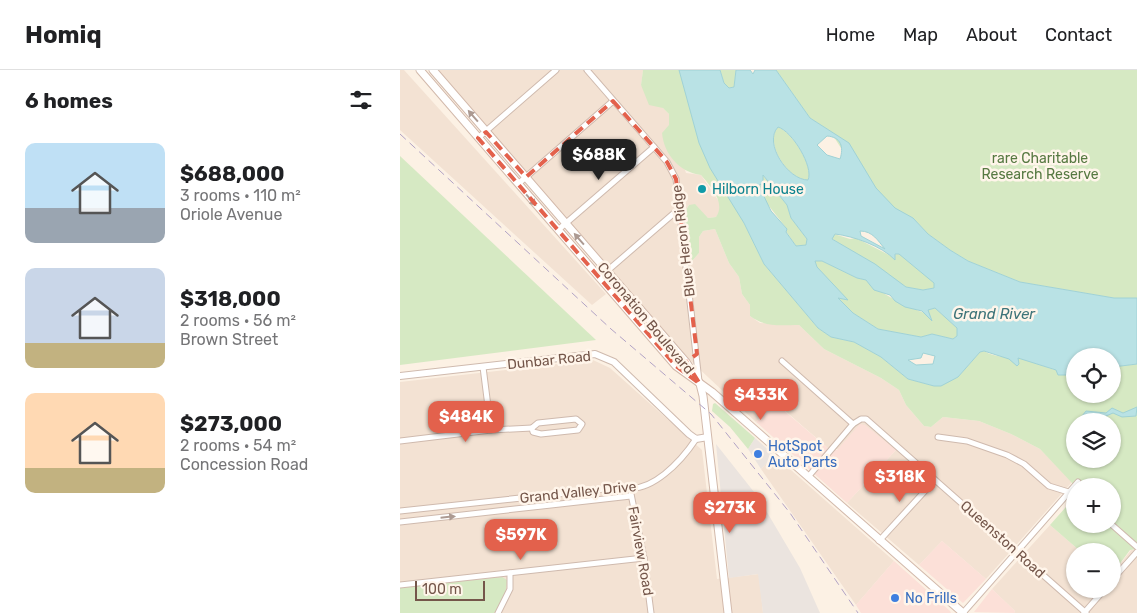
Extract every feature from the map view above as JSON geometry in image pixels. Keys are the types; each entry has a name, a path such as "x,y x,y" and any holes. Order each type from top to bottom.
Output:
{"main road":[{"name":"Coronation Boulevard","path":"420,70 676,366 700,384"},
{"name":"Coronation Boulevard","path":"433,70 686,362 700,384"},
{"path":"452,107 459,101"},
{"path":"647,332 654,326"},
{"path":"700,384 703,396 728,613"},
{"path":"700,384 963,613"}],"street":[{"path":"478,138 556,70"},
{"name":"Blue Heron Ridge","path":"588,70 674,173 680,208 700,384"},
{"path":"518,184 613,101"},
{"path":"558,230 654,147"},
{"path":"599,278 680,208"},
{"name":"Dunbar Road","path":"400,376 588,353 603,356 614,362 696,439"},
{"path":"686,362 697,354"},
{"path":"782,361 853,424 808,477"},
{"path":"483,367 491,430"},
{"path":"400,441 491,430 532,428 538,423 576,419 582,424 578,430 541,434 533,432 532,428"},
{"name":"Queenston Road","path":"853,424 861,419 870,422 1085,613"},
{"path":"696,439 708,437"},
{"path":"938,437 967,441 1007,455 1024,464 1049,486 1066,491"},
{"name":"Grand Valley Drive","path":"400,511 623,487 630,489 642,486 666,473 696,439"},
{"path":"879,540 935,480"},
{"name":"Fairview Road","path":"630,489 644,558 651,613"},
{"path":"564,493 565,504"},
{"name":"Grand Valley Drive","path":"400,522 631,496"},
{"path":"963,613 1066,500"},
{"path":"498,501 498,512"},
{"path":"431,508 433,519"},
{"path":"1121,533 1137,547"},
{"path":"1121,570 1137,552"},
{"path":"400,585 644,558"},
{"path":"498,613 510,589 510,572"},
{"path":"1085,613 1098,598"}],"highlighted area":[{"path":"613,101 667,162 676,179 697,354 686,362 700,384 676,366 478,138 486,132 526,177"}],"shaded area":[{"path":"400,70 404,70 606,294 592,305 400,130"},
{"path":"432,70 643,70 641,85 669,114 669,125 686,173 701,175 720,203 720,212 716,217 708,218 689,205 684,213 692,261 699,253 699,237 703,231 715,229 729,263 739,277 742,294 750,305 750,316 760,323 799,325 824,349 881,378 899,390 906,405 924,426 931,427 943,417 979,421 1011,434 1040,449 1068,478 1066,478 1066,489 986,579 942,541 919,565 847,503 896,450 829,449 775,402 756,422 693,363"},
{"path":"593,360 610,368 702,450 717,579 759,574 763,613 400,613 400,382"},
{"path":"774,402 829,449 837,450 860,424 865,425 896,450 847,503 756,422"},
{"path":"755,438 774,455 761,469 748,449"},
{"path":"716,444 758,497 800,568 820,613 763,613 758,574 729,578"},
{"path":"774,455 894,561 856,605 761,469"},
{"path":"1050,525 1071,543 1066,543 1066,598 1121,598 1121,563 1131,550 1137,549 1137,613 1014,613 1015,611 992,589"},
{"path":"942,541 986,579 963,603 919,565"},
{"path":"894,561 951,613 861,613 856,605"},
{"path":"992,589 1015,611 1014,613 974,612"}],"green space":[{"path":"643,70 679,70 744,223 764,264 818,328 831,337 854,342 881,357 908,379 934,386 958,377 980,352 984,351 996,356 1018,358 1060,371 1066,371 1066,403 1121,403 1121,366 1137,364 1137,549 1130,550 1121,562 1121,543 1071,543 1050,525 1066,507 1066,533 1121,533 1121,478 1067,478 1040,449 1011,434 979,421 943,417 931,427 924,426 906,405 899,390 881,378 824,349 799,325 768,324 750,316 750,305 742,294 739,277 729,263 715,229 703,231 699,237 699,253 692,261 684,213 689,205 695,204 708,218 716,217 719,212 718,201 713,190 701,175 686,170 669,155 662,133 669,125 669,114 663,108 649,105 641,85"},
{"path":"720,70 736,70 734,87 729,88 724,83"},
{"name":"rare Charitable Research Reserve","path":"776,70 1137,70 1137,298 1114,298 1020,282 968,261 950,250 928,234 913,218 874,199 830,131 810,118"},
{"path":"778,127 784,130 801,150 808,167 808,180 793,174 780,160 774,142 774,134"},
{"path":"400,156 596,340 400,365"},
{"path":"762,174 787,205 791,218 807,239 806,245 796,246 786,231 787,229 765,201 760,188"},
{"path":"834,234 850,239 856,238 889,255 899,254 935,283 934,288 923,290 906,287 831,238"},
{"path":"815,261 822,261 857,278 866,280 887,296 920,311 928,314 928,310 935,308 957,328 957,336 953,339 932,334 921,337 878,329 853,313 837,297 846,299 817,267"},
{"path":"715,403 755,438 748,449 730,427 712,411 713,404"},
{"path":"502,577 507,580 506,589 494,613 400,613 400,588"}],"water":[{"name":"Grand River","path":"679,70 720,70 724,83 729,88 734,87 736,70 750,70 753,74 755,70 776,70 810,118 849,143 876,188 895,208 913,218 928,234 950,250 968,261 1020,282 1114,298 1137,298 1137,364 1121,366 1121,348 1066,348 1066,375 1058,375 1056,370 1018,358 1019,364 1017,366 1009,359 984,351 980,352 958,377 941,386 908,379 881,357 854,342 831,337 818,328 764,264 744,223 710,168 699,143","holes":["778,127 784,130 801,150 808,167 808,180 793,174 780,160 776,151 774,134","827,136 836,138 840,143 842,150 840,159 827,155 817,145","763,175 787,205 791,218 807,239 806,245 796,246 786,232 787,229 771,211 760,188 760,184 763,186","860,231 865,231 872,235 885,249 861,236","835,234 867,242 883,250 895,260 895,254 899,254 934,283 934,288 923,290 906,287 875,264 832,239","815,261 822,261 857,278 866,280 874,290 890,295 895,301 905,307 922,311 932,321 928,310 935,308 957,328 957,336 953,339 932,334 921,337 878,329 853,313 838,298 848,300 817,267","923,353 935,356 933,364 916,365 908,360 921,358"]},
{"path":"1137,407 1136,416 1122,417 1121,413 1106,413 1112,408 1123,413"},
{"path":"1086,411 1106,413 1084,413"}],"railway":[{"path":"400,134 611,329 711,414 790,513 858,613"}],"place":[{"name":"Hilborn House","path":"702,189"},
{"name":"HotSpot Auto Parts","path":"758,454"},
{"name":"No Frills","path":"895,598"}]}
